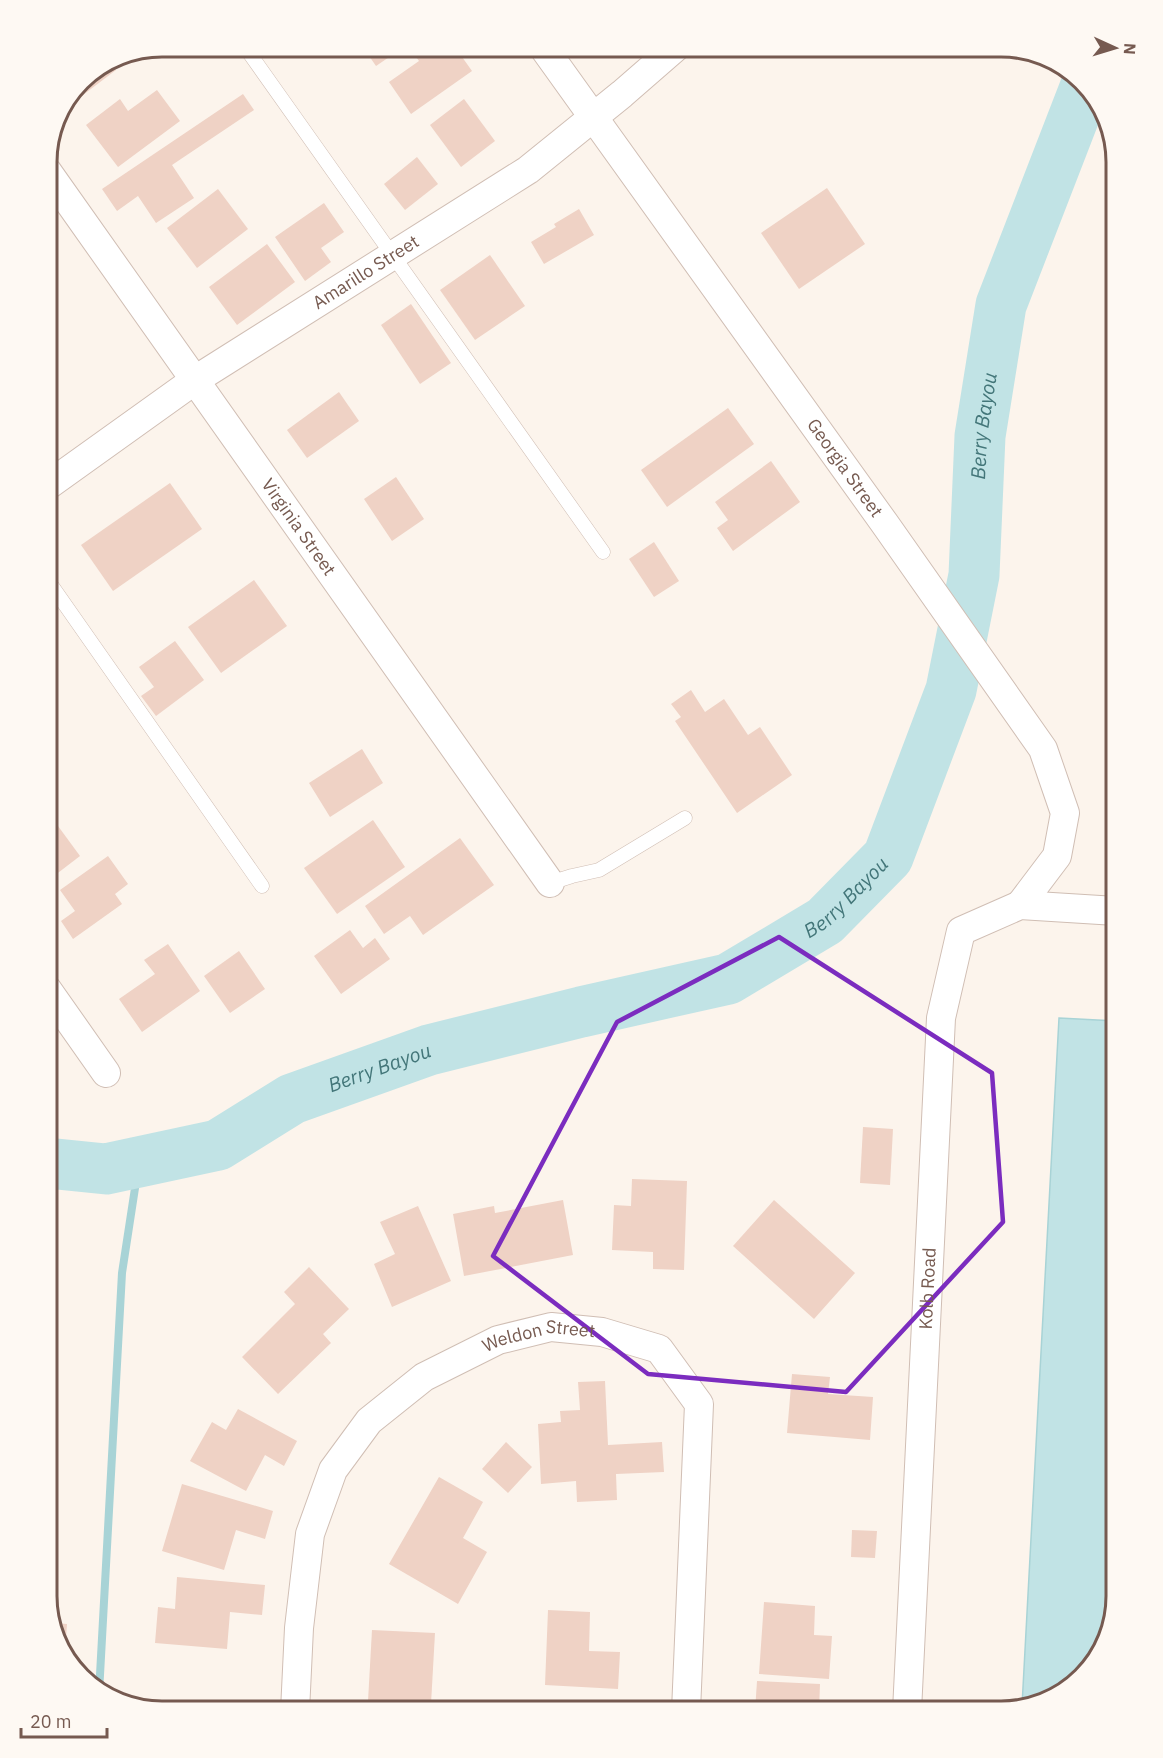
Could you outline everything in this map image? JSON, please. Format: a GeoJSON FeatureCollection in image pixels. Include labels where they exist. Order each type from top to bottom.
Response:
{"type":"FeatureCollection","features":[{"type":"Feature","properties":{"kind":"street","name":"Georgia Street"},"geometry":{"type":"LineString","coordinates":[[550,57],[885,524],[1043,749],[1065,813],[1057,855],[1020,905]]}},
{"type":"Feature","properties":{"kind":"street","name":"Amarillo Street"},"geometry":{"type":"LineString","coordinates":[[57,479],[195,380],[528,170],[665,57]]}},
{"type":"Feature","properties":{"kind":"street","name":"Virginia Street"},"geometry":{"type":"LineString","coordinates":[[57,185],[550,884]]}},
{"type":"Feature","properties":{"kind":"street"},"geometry":{"type":"LineString","coordinates":[[1020,905],[1106,910]]}},
{"type":"Feature","properties":{"kind":"street","name":"Kolb Road"},"geometry":{"type":"LineString","coordinates":[[909,1701],[941,1018],[961,931],[1020,905]]}},
{"type":"Feature","properties":{"kind":"street"},"geometry":{"type":"LineString","coordinates":[[57,1003],[106,1073]]}},
{"type":"Feature","properties":{"kind":"street","name":"Weldon Street"},"geometry":{"type":"LineString","coordinates":[[295,1701],[299,1628],[310,1534],[333,1470],[369,1422],[424,1377],[498,1340],[551,1327],[602,1332],[659,1349],[699,1404],[686,1701]]}},
{"type":"Feature","properties":{"kind":"lane"},"geometry":{"type":"LineString","coordinates":[[253,57],[603,552]]}},
{"type":"Feature","properties":{"kind":"lane"},"geometry":{"type":"LineString","coordinates":[[57,593],[262,886]]}},
{"type":"Feature","properties":{"kind":"lane"},"geometry":{"type":"LineString","coordinates":[[550,884],[599,870],[685,818]]}},
{"type":"Feature","properties":{"kind":"highlighted area"},"geometry":{"type":"Polygon","coordinates":[[[779,937],[992,1073],[1003,1222],[846,1392],[648,1374],[493,1256],[617,1022],[779,937]]]}},
{"type":"Feature","properties":{"kind":"water"},"geometry":{"type":"Polygon","coordinates":[[[1059,1018],[1106,1020],[1105,1610],[1092,1649],[1075,1670],[1054,1687],[1022,1698],[1059,1018]]]}},
{"type":"Feature","properties":{"kind":"building"},"geometry":{"type":"Polygon","coordinates":[[[370,57],[389,57],[376,66],[370,57]]]}},
{"type":"Feature","properties":{"kind":"building"},"geometry":{"type":"Polygon","coordinates":[[[416,57],[462,57],[472,71],[411,114],[389,82],[419,61],[416,57]]]}},
{"type":"Feature","properties":{"kind":"building"},"geometry":{"type":"Polygon","coordinates":[[[116,70],[81,96],[104,75],[116,70]]]}},
{"type":"Feature","properties":{"kind":"building"},"geometry":{"type":"Polygon","coordinates":[[[157,90],[180,121],[118,167],[86,125],[120,99],[128,111],[157,90]]]}},
{"type":"Feature","properties":{"kind":"building"},"geometry":{"type":"Polygon","coordinates":[[[243,94],[254,110],[172,165],[194,198],[156,223],[138,196],[117,211],[102,189],[243,94]]]}},
{"type":"Feature","properties":{"kind":"building"},"geometry":{"type":"Polygon","coordinates":[[[464,99],[495,141],[461,167],[430,125],[464,99]]]}},
{"type":"Feature","properties":{"kind":"building"},"geometry":{"type":"Polygon","coordinates":[[[417,157],[438,184],[405,210],[384,184],[417,157]]]}},
{"type":"Feature","properties":{"kind":"building"},"geometry":{"type":"Polygon","coordinates":[[[827,188],[865,244],[799,289],[761,233],[827,188]]]}},
{"type":"Feature","properties":{"kind":"building"},"geometry":{"type":"Polygon","coordinates":[[[218,189],[248,229],[197,268],[167,228],[218,189]]]}},
{"type":"Feature","properties":{"kind":"building"},"geometry":{"type":"Polygon","coordinates":[[[324,203],[344,232],[321,248],[331,262],[305,281],[275,237],[324,203]]]}},
{"type":"Feature","properties":{"kind":"building"},"geometry":{"type":"Polygon","coordinates":[[[579,209],[594,235],[544,264],[531,242],[556,227],[554,224],[579,209]]]}},
{"type":"Feature","properties":{"kind":"building"},"geometry":{"type":"Polygon","coordinates":[[[267,244],[295,282],[237,325],[209,287],[267,244]]]}},
{"type":"Feature","properties":{"kind":"building"},"geometry":{"type":"Polygon","coordinates":[[[490,255],[525,306],[475,340],[440,290],[490,255]]]}},
{"type":"Feature","properties":{"kind":"building"},"geometry":{"type":"Polygon","coordinates":[[[411,304],[451,363],[420,384],[381,325],[411,304]]]}},
{"type":"Feature","properties":{"kind":"building"},"geometry":{"type":"Polygon","coordinates":[[[339,392],[359,421],[307,458],[287,430],[339,392]]]}},
{"type":"Feature","properties":{"kind":"building"},"geometry":{"type":"Polygon","coordinates":[[[728,408],[754,444],[667,507],[641,470],[728,408]]]}},
{"type":"Feature","properties":{"kind":"building"},"geometry":{"type":"Polygon","coordinates":[[[771,461],[800,502],[733,551],[717,528],[728,520],[715,502],[771,461]]]}},
{"type":"Feature","properties":{"kind":"building"},"geometry":{"type":"Polygon","coordinates":[[[396,477],[424,519],[392,541],[364,499],[396,477]]]}},
{"type":"Feature","properties":{"kind":"building"},"geometry":{"type":"Polygon","coordinates":[[[170,483],[202,529],[113,591],[81,545],[170,483]]]}},
{"type":"Feature","properties":{"kind":"building"},"geometry":{"type":"Polygon","coordinates":[[[654,542],[679,581],[654,597],[629,559],[654,542]]]}},
{"type":"Feature","properties":{"kind":"building"},"geometry":{"type":"Polygon","coordinates":[[[254,580],[287,626],[221,673],[188,627],[254,580]]]}},
{"type":"Feature","properties":{"kind":"building"},"geometry":{"type":"Polygon","coordinates":[[[175,641],[204,680],[156,716],[141,696],[154,687],[139,667],[175,641]]]}},
{"type":"Feature","properties":{"kind":"building"},"geometry":{"type":"Polygon","coordinates":[[[691,690],[705,712],[724,699],[748,735],[760,727],[792,775],[737,813],[675,721],[681,717],[671,704],[691,690]]]}},
{"type":"Feature","properties":{"kind":"building"},"geometry":{"type":"Polygon","coordinates":[[[362,749],[383,783],[330,817],[309,783],[362,749]]]}},
{"type":"Feature","properties":{"kind":"building"},"geometry":{"type":"Polygon","coordinates":[[[373,820],[405,867],[337,914],[304,868],[373,820]]]}},
{"type":"Feature","properties":{"kind":"building"},"geometry":{"type":"Polygon","coordinates":[[[57,825],[80,856],[57,874],[57,825]]]}},
{"type":"Feature","properties":{"kind":"building"},"geometry":{"type":"Polygon","coordinates":[[[460,838],[494,885],[423,935],[410,916],[384,934],[365,906],[460,838]]]}},
{"type":"Feature","properties":{"kind":"building"},"geometry":{"type":"Polygon","coordinates":[[[108,856],[128,884],[115,894],[122,904],[73,939],[61,921],[75,911],[60,890],[108,856]]]}},
{"type":"Feature","properties":{"kind":"building"},"geometry":{"type":"Polygon","coordinates":[[[350,930],[363,948],[375,938],[390,959],[341,994],[314,956],[350,930]]]}},
{"type":"Feature","properties":{"kind":"building"},"geometry":{"type":"Polygon","coordinates":[[[168,944],[200,991],[142,1032],[119,999],[155,974],[144,960],[168,944]]]}},
{"type":"Feature","properties":{"kind":"building"},"geometry":{"type":"Polygon","coordinates":[[[239,951],[265,989],[230,1013],[204,976],[239,951]]]}},
{"type":"Feature","properties":{"kind":"building"},"geometry":{"type":"Polygon","coordinates":[[[863,1127],[893,1129],[890,1185],[860,1183],[863,1127]]]}},
{"type":"Feature","properties":{"kind":"building"},"geometry":{"type":"Polygon","coordinates":[[[632,1179],[687,1181],[684,1270],[653,1269],[653,1252],[612,1250],[614,1205],[631,1206],[632,1179]]]}},
{"type":"Feature","properties":{"kind":"building"},"geometry":{"type":"Polygon","coordinates":[[[563,1200],[573,1255],[464,1276],[453,1214],[494,1206],[495,1213],[563,1200]]]}},
{"type":"Feature","properties":{"kind":"building"},"geometry":{"type":"Polygon","coordinates":[[[774,1200],[855,1273],[814,1319],[733,1246],[774,1200]]]}},
{"type":"Feature","properties":{"kind":"building"},"geometry":{"type":"Polygon","coordinates":[[[418,1206],[451,1281],[392,1307],[374,1264],[395,1254],[380,1222],[418,1206]]]}},
{"type":"Feature","properties":{"kind":"building"},"geometry":{"type":"Polygon","coordinates":[[[309,1267],[349,1309],[323,1334],[331,1343],[278,1394],[242,1357],[295,1304],[284,1292],[309,1267]]]}},
{"type":"Feature","properties":{"kind":"building"},"geometry":{"type":"Polygon","coordinates":[[[792,1374],[830,1377],[828,1394],[873,1397],[870,1440],[787,1433],[792,1374]]]}},
{"type":"Feature","properties":{"kind":"building"},"geometry":{"type":"Polygon","coordinates":[[[605,1381],[608,1445],[662,1442],[664,1472],[616,1474],[617,1500],[577,1502],[576,1481],[541,1484],[538,1424],[561,1422],[560,1411],[580,1410],[578,1382],[605,1381]]]}},
{"type":"Feature","properties":{"kind":"building"},"geometry":{"type":"Polygon","coordinates":[[[238,1409],[297,1441],[284,1466],[265,1455],[246,1491],[190,1461],[212,1422],[226,1430],[238,1409]]]}},
{"type":"Feature","properties":{"kind":"building"},"geometry":{"type":"Polygon","coordinates":[[[506,1442],[532,1467],[508,1493],[482,1469],[506,1442]]]}},
{"type":"Feature","properties":{"kind":"building"},"geometry":{"type":"Polygon","coordinates":[[[439,1477],[483,1502],[463,1538],[487,1552],[458,1604],[389,1564],[439,1477]]]}},
{"type":"Feature","properties":{"kind":"building"},"geometry":{"type":"Polygon","coordinates":[[[182,1484],[273,1511],[265,1539],[236,1530],[224,1570],[162,1551],[182,1484]]]}},
{"type":"Feature","properties":{"kind":"building"},"geometry":{"type":"Polygon","coordinates":[[[852,1530],[877,1531],[875,1558],[851,1557],[852,1530]]]}},
{"type":"Feature","properties":{"kind":"building"},"geometry":{"type":"Polygon","coordinates":[[[177,1577],[265,1585],[262,1615],[230,1612],[227,1649],[155,1643],[158,1607],[175,1609],[177,1577]]]}},
{"type":"Feature","properties":{"kind":"building"},"geometry":{"type":"Polygon","coordinates":[[[764,1602],[815,1606],[814,1635],[832,1636],[829,1679],[759,1674],[764,1602]]]}},
{"type":"Feature","properties":{"kind":"building"},"geometry":{"type":"Polygon","coordinates":[[[548,1610],[590,1612],[589,1651],[620,1652],[618,1689],[545,1685],[548,1610]]]}},
{"type":"Feature","properties":{"kind":"building"},"geometry":{"type":"Polygon","coordinates":[[[61,1624],[67,1624],[66,1638],[61,1624]]]}},
{"type":"Feature","properties":{"kind":"building"},"geometry":{"type":"Polygon","coordinates":[[[372,1630],[435,1633],[431,1701],[368,1701],[372,1630]]]}},
{"type":"Feature","properties":{"kind":"building"},"geometry":{"type":"Polygon","coordinates":[[[757,1681],[820,1684],[819,1701],[756,1701],[757,1681]]]}},
{"type":"Feature","properties":{"kind":"waterway","name":"Berry Bayou"},"geometry":{"type":"LineString","coordinates":[[57,1164],[106,1169],[218,1145],[292,1099],[429,1050],[581,1012],[728,979],[825,921],[888,857],[951,690],[974,575],[980,436],[1001,305],[1082,96]]}},
{"type":"Feature","properties":{"kind":"waterway"},"geometry":{"type":"LineString","coordinates":[[100,1680],[122,1273],[139,1162]]}}]}
